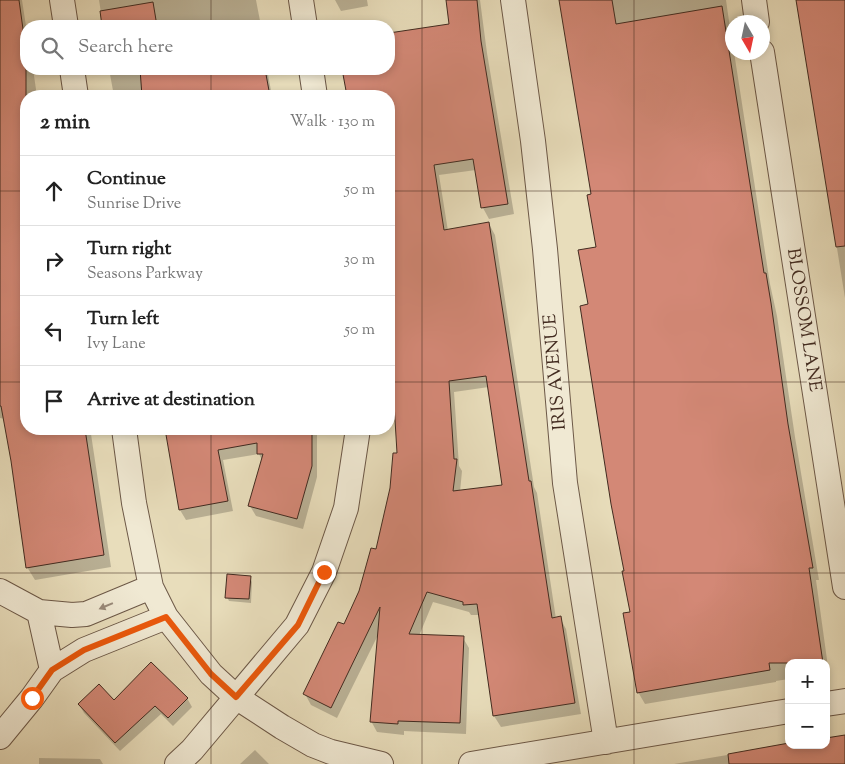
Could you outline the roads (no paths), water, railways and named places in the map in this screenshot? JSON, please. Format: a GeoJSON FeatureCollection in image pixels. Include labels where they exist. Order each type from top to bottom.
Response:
{"type":"FeatureCollection","features":[{"type":"Feature","properties":{"kind":"street"},"geometry":{"type":"LineString","coordinates":[[62,0],[65,20]]}},
{"type":"Feature","properties":{"kind":"street"},"geometry":{"type":"LineString","coordinates":[[301,0],[304,20]]}},
{"type":"Feature","properties":{"kind":"street","name":"IRIS AVENUE"},"geometry":{"type":"LineString","coordinates":[[513,0],[533,141],[545,249],[565,483],[606,742]]}},
{"type":"Feature","properties":{"kind":"street"},"geometry":{"type":"LineString","coordinates":[[754,0],[756,15]]}},
{"type":"Feature","properties":{"kind":"street","name":"BLOSSOM LANE"},"geometry":{"type":"LineString","coordinates":[[763,60],[845,587]]}},
{"type":"Feature","properties":{"kind":"street"},"geometry":{"type":"LineString","coordinates":[[73,75],[75,90]]}},
{"type":"Feature","properties":{"kind":"street"},"geometry":{"type":"LineString","coordinates":[[312,75],[314,90]]}},
{"type":"Feature","properties":{"kind":"street"},"geometry":{"type":"LineString","coordinates":[[125,435],[134,503],[158,602],[211,674],[236,697],[282,727],[313,744],[331,752],[381,764]]}},
{"type":"Feature","properties":{"kind":"street"},"geometry":{"type":"LineString","coordinates":[[177,764],[192,750],[298,625],[324,572],[346,508],[357,435]]}},
{"type":"Feature","properties":{"kind":"street"},"geometry":{"type":"LineString","coordinates":[[0,591],[39,612],[72,616],[158,602]]}},
{"type":"Feature","properties":{"kind":"street"},"geometry":{"type":"LineString","coordinates":[[0,737],[52,670],[158,602]]}},
{"type":"Feature","properties":{"kind":"street"},"geometry":{"type":"LineString","coordinates":[[39,612],[52,670]]}},
{"type":"Feature","properties":{"kind":"street"},"geometry":{"type":"LineString","coordinates":[[830,703],[845,701]]}},
{"type":"Feature","properties":{"kind":"street"},"geometry":{"type":"LineString","coordinates":[[472,764],[785,712]]}}]}
